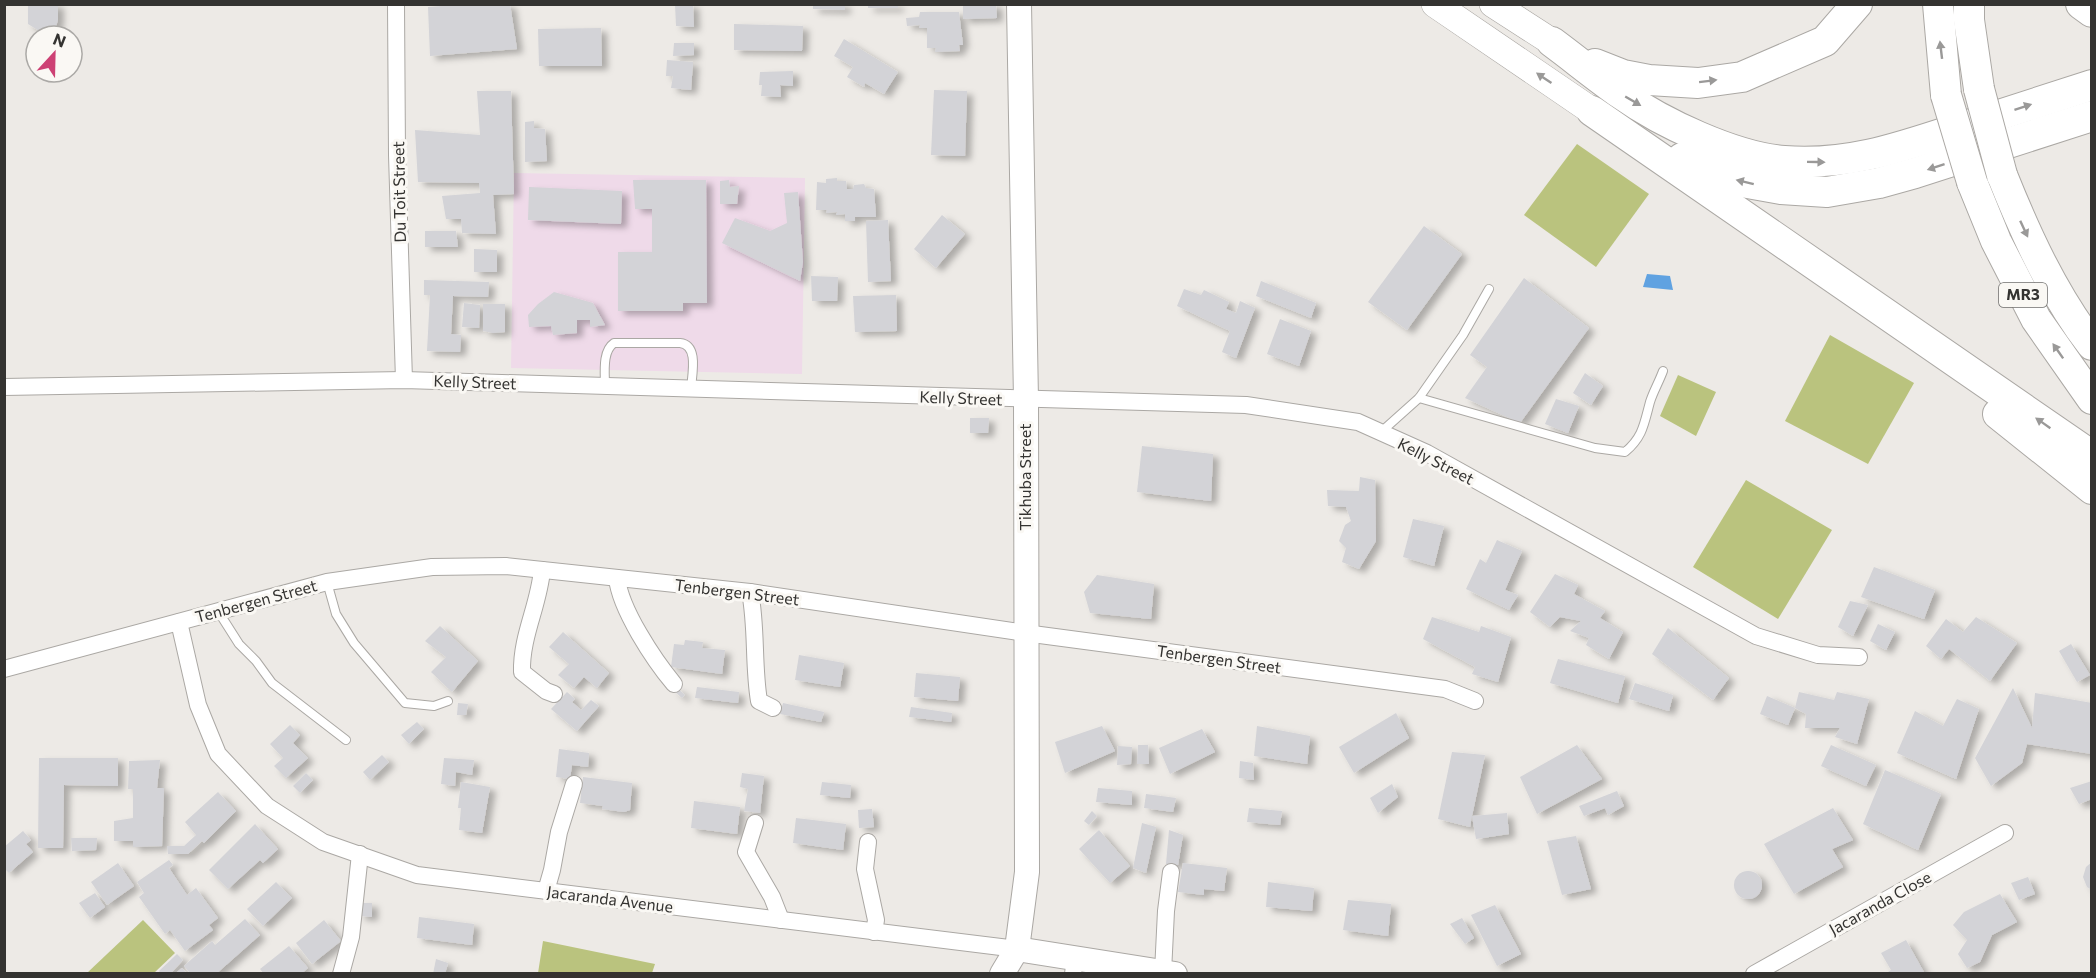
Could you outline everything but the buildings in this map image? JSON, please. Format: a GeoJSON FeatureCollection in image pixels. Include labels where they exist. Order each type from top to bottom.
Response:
{"type":"FeatureCollection","features":[{"type":"Feature","properties":{"kind":"highway"},"geometry":{"type":"LineString","coordinates":[[1552,42],[1623,75],[1649,80],[1698,82],[1742,77],[1825,41],[1857,4]]}},
{"type":"Feature","properties":{"kind":"highway","name":"MR3"},"geometry":{"type":"LineString","coordinates":[[1938,4],[1946,94],[1972,182],[1996,241],[2036,320],[2091,399]]}},
{"type":"Feature","properties":{"kind":"highway","name":"MR3"},"geometry":{"type":"LineString","coordinates":[[1969,4],[1969,20],[1979,89],[2002,176],[2023,227],[2060,299],[2091,345]]}},
{"type":"Feature","properties":{"kind":"highway"},"geometry":{"type":"LineString","coordinates":[[2081,4],[2091,12]]}},
{"type":"Feature","properties":{"kind":"highway"},"geometry":{"type":"LineString","coordinates":[[1552,42],[1623,96],[1660,117],[1704,139],[1747,154],[1782,161],[1823,163],[1861,158],[2091,85]]}},
{"type":"Feature","properties":{"kind":"highway"},"geometry":{"type":"LineString","coordinates":[[1592,111],[1695,164],[1742,182],[1781,189],[1827,192],[1879,183],[1915,173],[2091,116]]}},
{"type":"Feature","properties":{"kind":"highway"},"geometry":{"type":"LineString","coordinates":[[1592,111],[2091,456]]}},
{"type":"Feature","properties":{"kind":"highway"},"geometry":{"type":"LineString","coordinates":[[1738,212],[2091,489]]}},
{"type":"Feature","properties":{"kind":"highway"},"geometry":{"type":"LineString","coordinates":[[2060,299],[2091,332]]}},
{"type":"Feature","properties":{"kind":"main road"},"geometry":{"type":"LineString","coordinates":[[1435,4],[1592,111]]}},
{"type":"Feature","properties":{"kind":"main road"},"geometry":{"type":"LineString","coordinates":[[1493,4],[1552,42]]}},
{"type":"Feature","properties":{"kind":"street","name":"Du Toit Street"},"geometry":{"type":"LineString","coordinates":[[396,4],[397,155],[404,380]]}},
{"type":"Feature","properties":{"kind":"street","name":"Tikhuba Street"},"geometry":{"type":"LineString","coordinates":[[1017,949],[1027,872],[1028,793],[1025,633],[1026,400],[1018,4]]}},
{"type":"Feature","properties":{"kind":"street","name":"Kelly Street"},"geometry":{"type":"LineString","coordinates":[[4,387],[404,380],[1246,405],[1358,422],[1427,453],[1756,636],[1818,655],[1859,657]]}},
{"type":"Feature","properties":{"kind":"street","name":"Tenbergen Street"},"geometry":{"type":"LineString","coordinates":[[4,669],[327,582],[432,567],[506,566],[750,592],[1025,633],[1445,688],[1475,701]]}},
{"type":"Feature","properties":{"kind":"street"},"geometry":{"type":"LineString","coordinates":[[542,570],[522,655],[522,672],[546,691],[554,694]]}},
{"type":"Feature","properties":{"kind":"street"},"geometry":{"type":"LineString","coordinates":[[617,578],[618,591],[636,626],[660,666],[674,684]]}},
{"type":"Feature","properties":{"kind":"street"},"geometry":{"type":"LineString","coordinates":[[750,592],[755,615],[754,669],[759,701],[773,708]]}},
{"type":"Feature","properties":{"kind":"street","name":"Jacaranda Avenue"},"geometry":{"type":"LineString","coordinates":[[180,622],[198,705],[218,754],[267,806],[323,842],[417,875],[1017,949],[1074,966],[1169,973]]}},
{"type":"Feature","properties":{"kind":"street"},"geometry":{"type":"LineString","coordinates":[[546,891],[559,832],[574,783]]}},
{"type":"Feature","properties":{"kind":"street"},"geometry":{"type":"LineString","coordinates":[[755,823],[746,852],[772,897],[781,920]]}},
{"type":"Feature","properties":{"kind":"street","name":"Jacaranda Close"},"geometry":{"type":"LineString","coordinates":[[1754,974],[2005,833]]}},
{"type":"Feature","properties":{"kind":"street"},"geometry":{"type":"LineString","coordinates":[[868,842],[865,869],[876,920],[874,932]]}},
{"type":"Feature","properties":{"kind":"street"},"geometry":{"type":"LineString","coordinates":[[340,974],[351,937],[360,854]]}},
{"type":"Feature","properties":{"kind":"street"},"geometry":{"type":"LineString","coordinates":[[1169,973],[1166,911],[1171,872]]}},
{"type":"Feature","properties":{"kind":"street"},"geometry":{"type":"LineString","coordinates":[[1002,974],[1017,949]]}},
{"type":"Feature","properties":{"kind":"lane"},"geometry":{"type":"LineString","coordinates":[[1380,433],[1419,398],[1463,335],[1489,289]]}},
{"type":"Feature","properties":{"kind":"lane"},"geometry":{"type":"LineString","coordinates":[[605,386],[606,352],[614,343],[680,342],[690,347],[692,355],[691,389]]}},
{"type":"Feature","properties":{"kind":"lane"},"geometry":{"type":"LineString","coordinates":[[1419,398],[1595,448],[1625,452],[1635,444],[1645,426],[1651,401],[1663,371]]}},
{"type":"Feature","properties":{"kind":"lane"},"geometry":{"type":"LineString","coordinates":[[327,582],[336,614],[354,643],[405,703],[434,706],[448,701]]}},
{"type":"Feature","properties":{"kind":"lane"},"geometry":{"type":"LineString","coordinates":[[218,610],[239,644],[256,661],[272,683],[346,740]]}},
{"type":"Feature","properties":{"kind":"shaded area"},"geometry":{"type":"Polygon","coordinates":[[[514,173],[805,178],[802,374],[511,368],[514,173]]]}},
{"type":"Feature","properties":{"kind":"green space"},"geometry":{"type":"Polygon","coordinates":[[[1577,144],[1649,194],[1596,267],[1524,215],[1577,144]]]}},
{"type":"Feature","properties":{"kind":"green space"},"geometry":{"type":"Polygon","coordinates":[[[1830,335],[1914,383],[1868,464],[1785,421],[1830,335]]]}},
{"type":"Feature","properties":{"kind":"green space"},"geometry":{"type":"Polygon","coordinates":[[[1678,375],[1716,392],[1696,436],[1660,416],[1678,375]]]}},
{"type":"Feature","properties":{"kind":"green space"},"geometry":{"type":"Polygon","coordinates":[[[1746,480],[1832,530],[1778,619],[1693,567],[1746,480]]]}},
{"type":"Feature","properties":{"kind":"green space"},"geometry":{"type":"Polygon","coordinates":[[[143,920],[175,953],[154,973],[87,973],[143,920]]]}},
{"type":"Feature","properties":{"kind":"green space"},"geometry":{"type":"Polygon","coordinates":[[[543,941],[655,964],[652,973],[538,973],[543,941]]]}},
{"type":"Feature","properties":{"kind":"water"},"geometry":{"type":"Polygon","coordinates":[[[1647,274],[1670,276],[1673,290],[1643,287],[1647,274]]]}}]}
